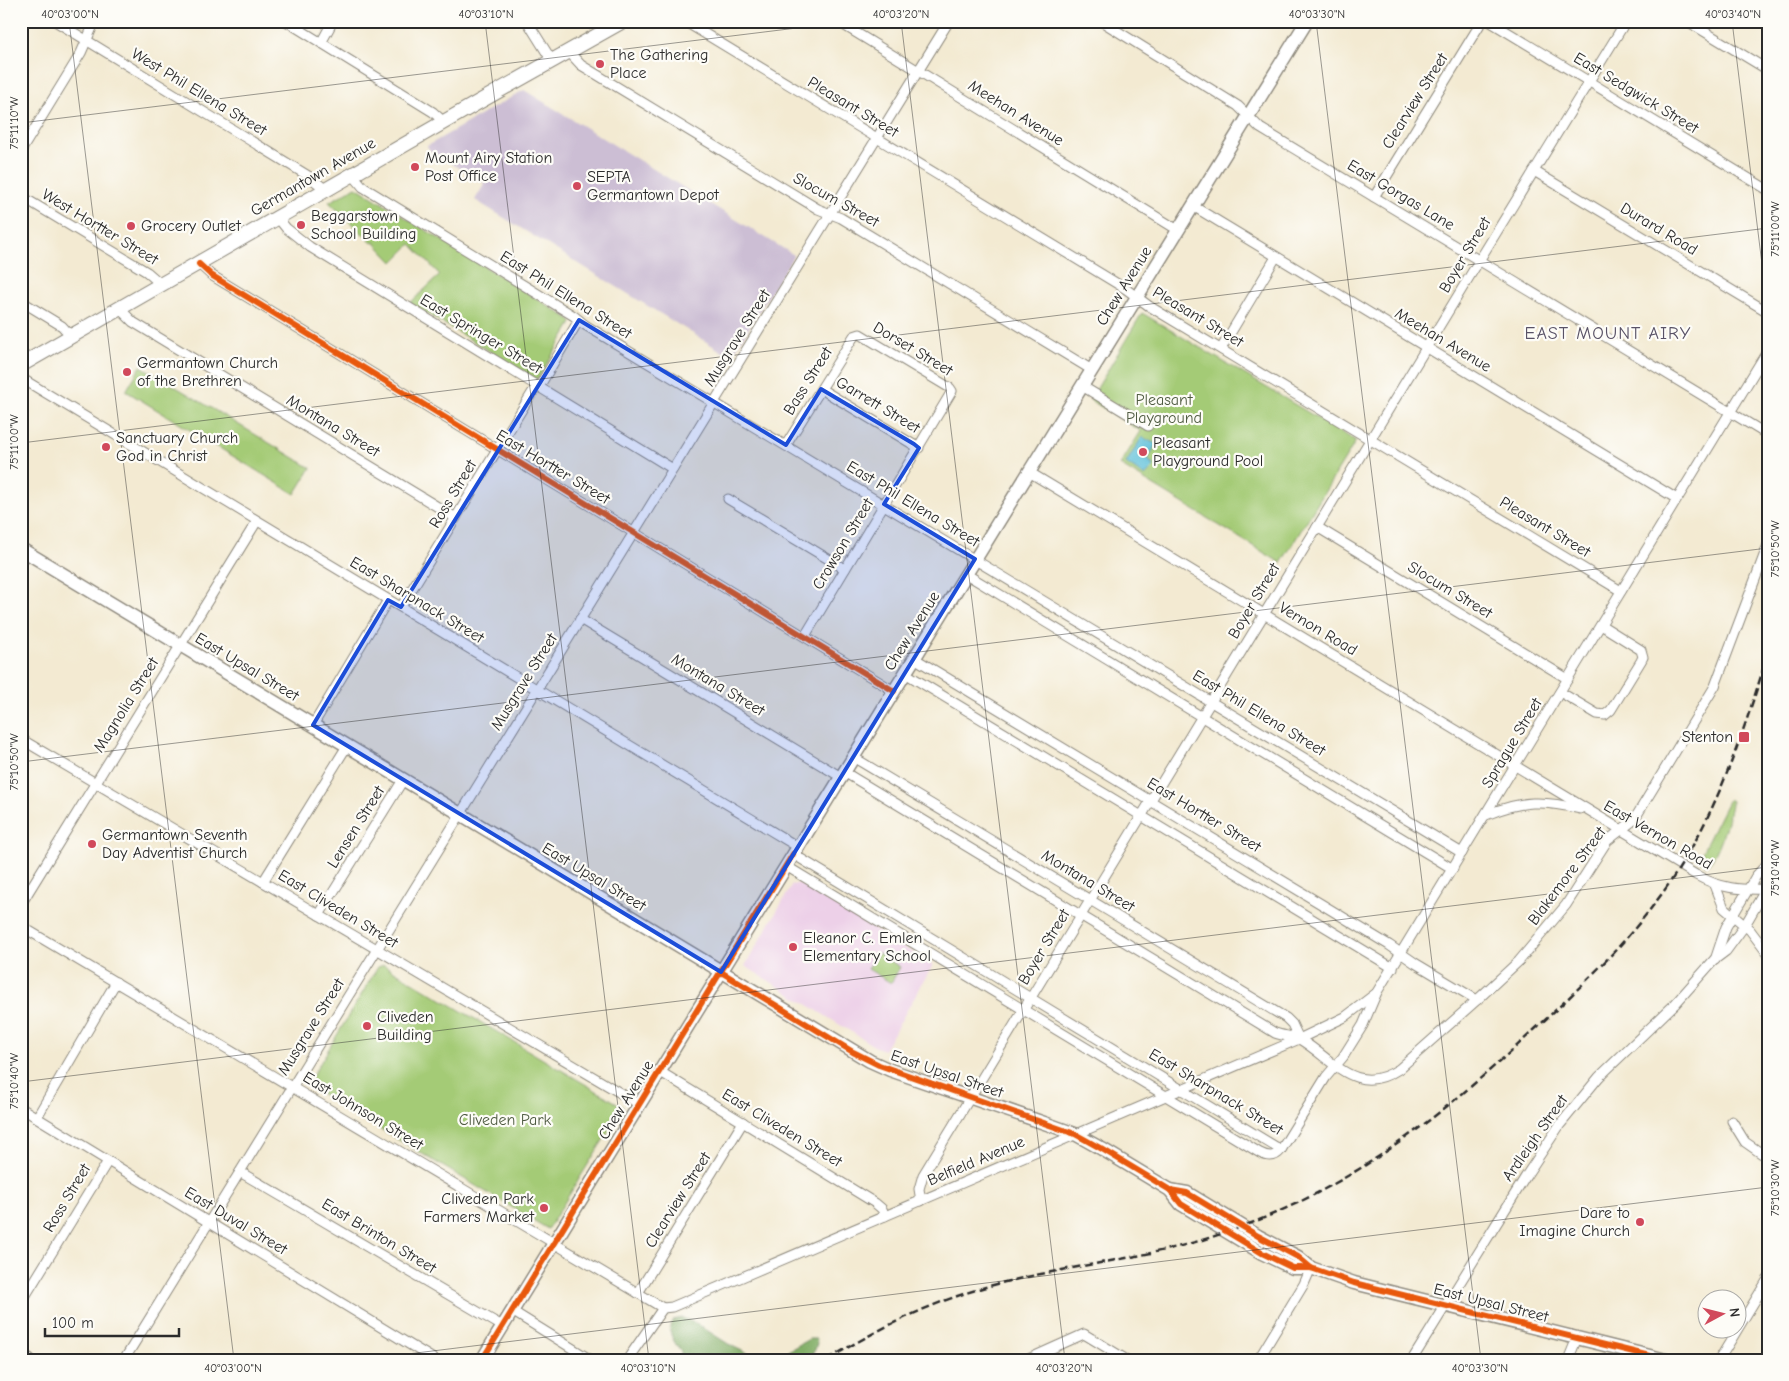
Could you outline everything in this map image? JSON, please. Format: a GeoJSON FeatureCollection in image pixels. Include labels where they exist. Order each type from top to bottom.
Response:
{"type":"FeatureCollection","features":[{"type":"Feature","properties":{"kind":"main road","name":"Germantown Avenue"},"geometry":{"type":"LineString","coordinates":[[21,366],[623,21]]}},
{"type":"Feature","properties":{"kind":"street","name":"West Phil Ellena Street"},"geometry":{"type":"LineString","coordinates":[[55,21],[310,177],[326,190]]}},
{"type":"Feature","properties":{"kind":"street"},"geometry":{"type":"LineString","coordinates":[[21,151],[88,41],[95,21]]}},
{"type":"Feature","properties":{"kind":"street"},"geometry":{"type":"LineString","coordinates":[[286,21],[433,112],[444,122]]}},
{"type":"Feature","properties":{"kind":"street"},"geometry":{"type":"LineString","coordinates":[[321,43],[333,21]]}},
{"type":"Feature","properties":{"kind":"street"},"geometry":{"type":"LineString","coordinates":[[527,21],[552,61]]}},
{"type":"Feature","properties":{"kind":"street","name":"Pleasant Street"},"geometry":{"type":"LineString","coordinates":[[684,21],[1220,349],[1622,591]]}},
{"type":"Feature","properties":{"kind":"street","name":"Meehan Avenue"},"geometry":{"type":"LineString","coordinates":[[837,21],[1178,230]]}},
{"type":"Feature","properties":{"kind":"street","name":"Musgrave Street"},"geometry":{"type":"LineString","coordinates":[[124,1360],[949,21]]}},
{"type":"Feature","properties":{"kind":"street","name":"East Gorgas Lane"},"geometry":{"type":"LineString","coordinates":[[1101,21],[1238,106],[1260,128],[1768,435]]}},
{"type":"Feature","properties":{"kind":"street","name":"Chew Avenue"},"geometry":{"type":"LineString","coordinates":[[482,1360],[1307,21]]}},
{"type":"Feature","properties":{"kind":"street","name":"Clearview Street"},"geometry":{"type":"LineString","coordinates":[[1374,197],[1482,21]]}},
{"type":"Feature","properties":{"kind":"street","name":"East Sedgwick Street"},"geometry":{"type":"LineString","coordinates":[[1489,21],[1768,190]]}},
{"type":"Feature","properties":{"kind":"street","name":"Boyer Street"},"geometry":{"type":"LineString","coordinates":[[921,1200],[919,1189],[923,1175],[1626,21]]}},
{"type":"Feature","properties":{"kind":"street"},"geometry":{"type":"LineString","coordinates":[[1687,21],[1768,70]]}},
{"type":"Feature","properties":{"kind":"street","name":"Slocum Street"},"geometry":{"type":"LineString","coordinates":[[569,52],[581,65],[818,209],[841,218],[1092,370]]}},
{"type":"Feature","properties":{"kind":"street","name":"Durard Road"},"geometry":{"type":"LineString","coordinates":[[1534,171],[1768,312]]}},
{"type":"Feature","properties":{"kind":"street","name":"East Phil Ellena Street"},"geometry":{"type":"LineString","coordinates":[[353,175],[363,187],[579,320],[585,326],[884,504],[1462,854]]}},
{"type":"Feature","properties":{"kind":"street","name":"West Hortter Street"},"geometry":{"type":"LineString","coordinates":[[21,196],[147,272],[162,285]]}},
{"type":"Feature","properties":{"kind":"street","name":"Meehan Avenue"},"geometry":{"type":"LineString","coordinates":[[1193,206],[1677,499]]}},
{"type":"Feature","properties":{"kind":"street","name":"East Springer Street"},"geometry":{"type":"LineString","coordinates":[[278,218],[303,243],[673,469]]}},
{"type":"Feature","properties":{"kind":"street"},"geometry":{"type":"LineString","coordinates":[[1220,349],[1276,257]]}},
{"type":"Feature","properties":{"kind":"street","name":"East Hortter Street"},"geometry":{"type":"LineString","coordinates":[[199,264],[211,275],[894,690]]}},
{"type":"Feature","properties":{"kind":"street"},"geometry":{"type":"LineString","coordinates":[[21,302],[62,326],[72,337]]}},
{"type":"Feature","properties":{"kind":"street","name":"Montana Street"},"geometry":{"type":"LineString","coordinates":[[120,309],[133,322],[456,518]]}},
{"type":"Feature","properties":{"kind":"street","name":"Ross Street"},"geometry":{"type":"LineString","coordinates":[[401,607],[579,320]]}},
{"type":"Feature","properties":{"kind":"street","name":"Bass Street"},"geometry":{"type":"LineString","coordinates":[[786,445],[857,334]]}},
{"type":"Feature","properties":{"kind":"street","name":"Dorset Street"},"geometry":{"type":"LineString","coordinates":[[857,334],[860,334],[952,391]]}},
{"type":"Feature","properties":{"kind":"street","name":"Sprague Street"},"geometry":{"type":"LineString","coordinates":[[1281,1150],[1326,1076],[1343,1057],[1363,1025],[1378,992],[1401,953],[1768,350]]}},
{"type":"Feature","properties":{"kind":"street","name":"East Sharpnack Street"},"geometry":{"type":"LineString","coordinates":[[21,378],[537,690],[796,850],[1030,998],[1281,1150],[1275,1156],[1263,1155],[786,866]]}},
{"type":"Feature","properties":{"kind":"street"},"geometry":{"type":"LineString","coordinates":[[1082,386],[1148,426]]}},
{"type":"Feature","properties":{"kind":"street","name":"Garrett Street"},"geometry":{"type":"LineString","coordinates":[[821,389],[919,448]]}},
{"type":"Feature","properties":{"kind":"street","name":"Crowson Street"},"geometry":{"type":"LineString","coordinates":[[805,636],[952,391]]}},
{"type":"Feature","properties":{"kind":"street","name":"Vernon Road"},"geometry":{"type":"LineString","coordinates":[[1029,472],[1515,766]]}},
{"type":"Feature","properties":{"kind":"street"},"geometry":{"type":"LineString","coordinates":[[728,499],[845,569]]}},
{"type":"Feature","properties":{"kind":"street","name":"Magnolia Street"},"geometry":{"type":"LineString","coordinates":[[21,904],[257,521]]}},
{"type":"Feature","properties":{"kind":"street","name":"Slocum Street"},"geometry":{"type":"LineString","coordinates":[[1317,527],[1568,679]]}},
{"type":"Feature","properties":{"kind":"street","name":"Blakemore Street"},"geometry":{"type":"LineString","coordinates":[[1386,1076],[1399,1069],[1508,972],[1543,933],[1576,891],[1607,841],[1634,820],[1716,686],[1768,545]]}},
{"type":"Feature","properties":{"kind":"street","name":"East Upsal Street"},"geometry":{"type":"LineString","coordinates":[[21,549],[870,1061],[890,1070],[1075,1134],[1170,1190],[1187,1193],[1258,1236],[1298,1256],[1311,1268],[1354,1283],[1666,1360]]}},
{"type":"Feature","properties":{"kind":"street","name":"East Phil Ellena Street"},"geometry":{"type":"LineString","coordinates":[[966,574],[1453,869]]}},
{"type":"Feature","properties":{"kind":"street"},"geometry":{"type":"LineString","coordinates":[[313,726],[388,600]]}},
{"type":"Feature","properties":{"kind":"street","name":"Montana Street"},"geometry":{"type":"LineString","coordinates":[[580,619],[1081,915],[1275,1033],[1299,1039],[1336,1066],[1358,1078],[1372,1080],[1386,1076]]}},
{"type":"Feature","properties":{"kind":"street"},"geometry":{"type":"LineString","coordinates":[[1560,692],[1597,714],[1605,715],[1611,710],[1642,660],[1643,653],[1638,648],[1601,625]]}},
{"type":"Feature","properties":{"kind":"street","name":"East Hortter Street"},"geometry":{"type":"LineString","coordinates":[[914,658],[1477,1000]]}},
{"type":"Feature","properties":{"kind":"street","name":"East Hortter Street"},"geometry":{"type":"LineString","coordinates":[[905,673],[1392,968]]}},
{"type":"Feature","properties":{"kind":"street","name":"East Cliveden Street"},"geometry":{"type":"LineString","coordinates":[[21,738],[639,1104]]}},
{"type":"Feature","properties":{"kind":"street"},"geometry":{"type":"LineString","coordinates":[[263,882],[347,746]]}},
{"type":"Feature","properties":{"kind":"street","name":"Montana Street"},"geometry":{"type":"LineString","coordinates":[[853,757],[1286,1018],[1292,1024],[1299,1039]]}},
{"type":"Feature","properties":{"kind":"street","name":"East Vernon Road"},"geometry":{"type":"LineString","coordinates":[[1515,766],[1586,810],[1716,885]]}},
{"type":"Feature","properties":{"kind":"street","name":"Lensen Street"},"geometry":{"type":"LineString","coordinates":[[319,915],[403,780]]}},
{"type":"Feature","properties":{"kind":"street","name":"East Vernon Road"},"geometry":{"type":"LineString","coordinates":[[1486,815],[1525,803],[1561,804],[1586,810]]}},
{"type":"Feature","properties":{"kind":"street","name":"Ardleigh Street"},"geometry":{"type":"LineString","coordinates":[[1714,960],[1721,938],[1732,916],[1756,876],[1768,862]]}},
{"type":"Feature","properties":{"kind":"street"},"geometry":{"type":"LineString","coordinates":[[1767,888],[1748,890],[1716,885],[1721,902],[1732,916],[1745,925],[1768,954]]}},
{"type":"Feature","properties":{"kind":"street","name":"Ardleigh Street"},"geometry":{"type":"LineString","coordinates":[[1412,1360],[1530,1169],[1569,1113],[1599,1077],[1675,1004],[1714,960],[1726,951],[1745,925],[1767,888]]}},
{"type":"Feature","properties":{"kind":"street","name":"East Johnson Street"},"geometry":{"type":"LineString","coordinates":[[21,926],[663,1308]]}},
{"type":"Feature","properties":{"kind":"street"},"geometry":{"type":"LineString","coordinates":[[37,1117],[116,982]]}},
{"type":"Feature","properties":{"kind":"street","name":"Belfield Avenue"},"geometry":{"type":"LineString","coordinates":[[663,1308],[672,1307],[1299,1039],[1344,1017],[1378,992]]}},
{"type":"Feature","properties":{"kind":"street","name":"East Cliveden Street"},"geometry":{"type":"LineString","coordinates":[[660,1071],[875,1203],[882,1209],[885,1216]]}},
{"type":"Feature","properties":{"kind":"street","name":"East Duval Street"},"geometry":{"type":"LineString","coordinates":[[22,1109],[435,1360]]}},
{"type":"Feature","properties":{"kind":"street"},"geometry":{"type":"LineString","coordinates":[[1732,1121],[1745,1142],[1768,1158]]}},
{"type":"Feature","properties":{"kind":"street","name":"Clearview Street"},"geometry":{"type":"LineString","coordinates":[[638,1293],[743,1122]]}},
{"type":"Feature","properties":{"kind":"street","name":"Ross Street"},"geometry":{"type":"LineString","coordinates":[[21,1303],[108,1161]]}},
{"type":"Feature","properties":{"kind":"street","name":"East Brinton Street"},"geometry":{"type":"LineString","coordinates":[[240,1172],[502,1326]]}},
{"type":"Feature","properties":{"kind":"street"},"geometry":{"type":"LineString","coordinates":[[1258,1360],[1304,1284],[1311,1268]]}},
{"type":"Feature","properties":{"kind":"street"},"geometry":{"type":"LineString","coordinates":[[1719,1360],[1768,1279]]}},
{"type":"Feature","properties":{"kind":"street"},"geometry":{"type":"LineString","coordinates":[[627,1360],[663,1308]]}},
{"type":"Feature","properties":{"kind":"street"},"geometry":{"type":"LineString","coordinates":[[512,1311],[591,1360]]}},
{"type":"Feature","properties":{"kind":"street"},"geometry":{"type":"LineString","coordinates":[[1026,1360],[1084,1334],[1127,1360]]}},
{"type":"Feature","properties":{"kind":"street"},"geometry":{"type":"LineString","coordinates":[[1568,1360],[1577,1338]]}},
{"type":"Feature","properties":{"kind":"street"},"geometry":{"type":"LineString","coordinates":[[21,1355],[29,1360]]}},
{"type":"Feature","properties":{"kind":"highlighted area"},"geometry":{"type":"Polygon","coordinates":[[[579,320],[786,445],[821,389],[914,444],[919,448],[884,504],[975,559],[721,972],[313,725],[388,600],[401,607],[579,320]]]}},
{"type":"Feature","properties":{"kind":"shaded area","name":"SEPTA Germantown Depot"},"geometry":{"type":"Polygon","coordinates":[[[524,90],[794,255],[731,357],[475,200],[485,183],[431,152],[427,146],[524,90]]]}},
{"type":"Feature","properties":{"kind":"shaded area","name":"Eleanor C. Emlen Elementary School"},"geometry":{"type":"Polygon","coordinates":[[[799,883],[933,965],[884,1050],[874,1046],[745,966],[792,885],[799,883]]]}},
{"type":"Feature","properties":{"kind":"green space"},"geometry":{"type":"Polygon","coordinates":[[[356,187],[571,320],[572,323],[537,380],[410,303],[440,275],[411,244],[393,262],[374,242],[372,243],[329,202],[356,187]]]}},
{"type":"Feature","properties":{"kind":"green space","name":"Pleasant Playground"},"geometry":{"type":"Polygon","coordinates":[[[1142,313],[1356,441],[1281,563],[1120,465],[1141,431],[1090,400],[1142,313]]]}},
{"type":"Feature","properties":{"kind":"green space"},"geometry":{"type":"Polygon","coordinates":[[[141,366],[311,468],[295,494],[126,391],[141,366]]]}},
{"type":"Feature","properties":{"kind":"green space"},"geometry":{"type":"Polygon","coordinates":[[[1729,799],[1731,805],[1722,837],[1716,853],[1707,865],[1698,860],[1729,799]]]}},
{"type":"Feature","properties":{"kind":"green space"},"geometry":{"type":"Polygon","coordinates":[[[878,953],[900,967],[891,983],[868,969],[878,953]]]}},
{"type":"Feature","properties":{"kind":"green space","name":"Cliveden Park"},"geometry":{"type":"Polygon","coordinates":[[[384,965],[622,1106],[623,1108],[548,1229],[307,1085],[378,967],[384,965]]]}},
{"type":"Feature","properties":{"kind":"green space"},"geometry":{"type":"Polygon","coordinates":[[[683,1318],[761,1360],[681,1360],[681,1351],[670,1329],[673,1320],[683,1318]]]}},
{"type":"Feature","properties":{"kind":"green space"},"geometry":{"type":"Polygon","coordinates":[[[809,1339],[816,1339],[815,1350],[807,1360],[761,1360],[779,1356],[809,1339]]]}},
{"type":"Feature","properties":{"kind":"water","name":"Pleasant Playground Pool"},"geometry":{"type":"Polygon","coordinates":[[[1142,437],[1156,444],[1148,459],[1154,467],[1145,476],[1126,463],[1142,437]]]}},
{"type":"Feature","properties":{"kind":"railway"},"geometry":{"type":"LineString","coordinates":[[827,1360],[870,1335],[915,1313],[985,1287],[1176,1247],[1249,1224],[1295,1204],[1338,1182],[1419,1128],[1496,1065],[1574,993],[1631,933],[1665,890],[1695,842],[1720,790],[1741,736],[1768,654]]}},
{"type":"Feature","properties":{"kind":"cycle path"},"geometry":{"type":"LineString","coordinates":[[199,264],[211,275],[894,691]]}},
{"type":"Feature","properties":{"kind":"cycle path"},"geometry":{"type":"LineString","coordinates":[[482,1360],[793,854]]}},
{"type":"Feature","properties":{"kind":"cycle path"},"geometry":{"type":"LineString","coordinates":[[721,972],[853,1052],[879,1065],[1075,1134],[1170,1190],[1181,1204],[1262,1253],[1293,1268],[1311,1268],[1354,1283],[1666,1360]]}},
{"type":"Feature","properties":{"kind":"cycle path"},"geometry":{"type":"LineString","coordinates":[[1170,1190],[1187,1193],[1258,1236],[1298,1257],[1311,1268]]}},
{"type":"Feature","properties":{"kind":"place","name":"The Gathering Place"},"geometry":{"type":"Point","coordinates":[600,64]}},
{"type":"Feature","properties":{"kind":"place","name":"Mount Airy Station Post Office"},"geometry":{"type":"Point","coordinates":[415,167]}},
{"type":"Feature","properties":{"kind":"place","name":"SEPTA Germantown Depot"},"geometry":{"type":"Point","coordinates":[577,186]}},
{"type":"Feature","properties":{"kind":"place","name":"Beggarstown School Building"},"geometry":{"type":"Point","coordinates":[301,225]}},
{"type":"Feature","properties":{"kind":"place","name":"Grocery Outlet"},"geometry":{"type":"Point","coordinates":[131,226]}},
{"type":"Feature","properties":{"kind":"place","name":"Germantown Church of the Brethren"},"geometry":{"type":"Point","coordinates":[127,372]}},
{"type":"Feature","properties":{"kind":"place","name":"Sanctuary Church God in Christ"},"geometry":{"type":"Point","coordinates":[106,447]}},
{"type":"Feature","properties":{"kind":"place","name":"Pleasant Playground Pool"},"geometry":{"type":"Point","coordinates":[1143,452]}},
{"type":"Feature","properties":{"kind":"place","name":"Stenton"},"geometry":{"type":"Point","coordinates":[1744,737]}},
{"type":"Feature","properties":{"kind":"place","name":"Germantown Seventh Day Adventist Church"},"geometry":{"type":"Point","coordinates":[92,844]}},
{"type":"Feature","properties":{"kind":"place","name":"Eleanor C. Emlen Elementary School"},"geometry":{"type":"Point","coordinates":[793,947]}},
{"type":"Feature","properties":{"kind":"place","name":"Cliveden Building"},"geometry":{"type":"Point","coordinates":[367,1026]}},
{"type":"Feature","properties":{"kind":"place","name":"Cliveden Park Farmers Market"},"geometry":{"type":"Point","coordinates":[544,1208]}},
{"type":"Feature","properties":{"kind":"place","name":"Dare to Imagine Church"},"geometry":{"type":"Point","coordinates":[1640,1222]}},
{"type":"Feature","properties":{"kind":"district","name":"EAST MOUNT AIRY"},"geometry":{"type":"Point","coordinates":[1608,333]}}]}
